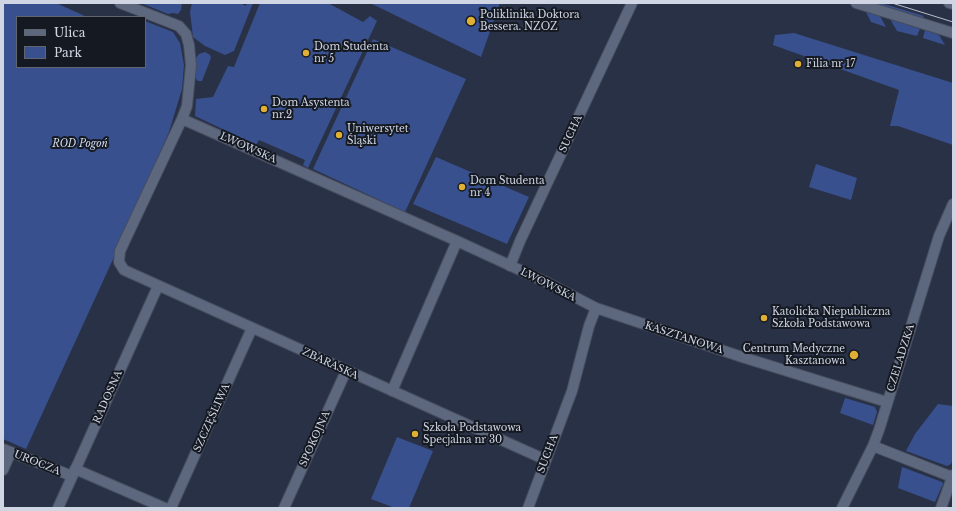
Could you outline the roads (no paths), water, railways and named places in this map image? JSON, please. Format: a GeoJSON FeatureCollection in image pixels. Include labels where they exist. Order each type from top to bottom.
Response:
{"type":"FeatureCollection","features":[{"type":"Feature","properties":{"kind":"street"},"geometry":{"type":"LineString","coordinates":[[120,3],[179,26],[186,34],[189,46],[190,65],[187,106],[182,119]]}},
{"type":"Feature","properties":{"kind":"street","name":"SUCHA"},"geometry":{"type":"LineString","coordinates":[[510,266],[520,241],[632,3]]}},
{"type":"Feature","properties":{"kind":"street"},"geometry":{"type":"LineString","coordinates":[[856,3],[953,33]]}},
{"type":"Feature","properties":{"kind":"street"},"geometry":{"type":"LineString","coordinates":[[949,3],[953,4]]}},
{"type":"Feature","properties":{"kind":"street","name":"LWOWSKA"},"geometry":{"type":"LineString","coordinates":[[182,119],[457,241],[596,308]]}},
{"type":"Feature","properties":{"kind":"street","name":"ZBARASKA"},"geometry":{"type":"LineString","coordinates":[[182,119],[120,251],[119,262],[124,270],[546,460]]}},
{"type":"Feature","properties":{"kind":"street","name":"CZELADZKA"},"geometry":{"type":"LineString","coordinates":[[842,508],[872,446],[888,402],[939,236],[953,204]]}},
{"type":"Feature","properties":{"kind":"street"},"geometry":{"type":"LineString","coordinates":[[392,391],[457,241]]}},
{"type":"Feature","properties":{"kind":"street","name":"RADOSNA"},"geometry":{"type":"LineString","coordinates":[[58,508],[158,286]]}},
{"type":"Feature","properties":{"kind":"street","name":"SUCHA"},"geometry":{"type":"LineString","coordinates":[[528,508],[572,391],[589,326],[596,308]]}},
{"type":"Feature","properties":{"kind":"street","name":"KASZTANOWA"},"geometry":{"type":"LineString","coordinates":[[596,308],[742,357],[888,402]]}},
{"type":"Feature","properties":{"kind":"street","name":"SZCZĘŚLIWA"},"geometry":{"type":"LineString","coordinates":[[171,508],[252,328]]}},
{"type":"Feature","properties":{"kind":"street","name":"SPOKOJNA"},"geometry":{"type":"LineString","coordinates":[[284,508],[346,371]]}},
{"type":"Feature","properties":{"kind":"street"},"geometry":{"type":"LineString","coordinates":[[872,446],[953,476],[942,508]]}},
{"type":"Feature","properties":{"kind":"street"},"geometry":{"type":"LineString","coordinates":[[3,470],[7,450]]}},
{"type":"Feature","properties":{"kind":"street","name":"UROCZA"},"geometry":{"type":"LineString","coordinates":[[7,450],[74,473],[165,508]]}},
{"type":"Feature","properties":{"kind":"tram line"},"geometry":{"type":"LineString","coordinates":[[892,3],[953,22]]}},
{"type":"Feature","properties":{"kind":"place","name":"Poliklinika Doktora Bessera. NZOZ"},"geometry":{"type":"Point","coordinates":[471,21]}},
{"type":"Feature","properties":{"kind":"place","name":"Dom Studenta nr 5"},"geometry":{"type":"Point","coordinates":[306,53]}},
{"type":"Feature","properties":{"kind":"place","name":"Filia nr 17"},"geometry":{"type":"Point","coordinates":[798,64]}},
{"type":"Feature","properties":{"kind":"place","name":"Dom Asystenta nr.2"},"geometry":{"type":"Point","coordinates":[264,109]}},
{"type":"Feature","properties":{"kind":"place","name":"Uniwersytet Śląski"},"geometry":{"type":"Point","coordinates":[339,135]}},
{"type":"Feature","properties":{"kind":"place","name":"Dom Studenta nr 4"},"geometry":{"type":"Point","coordinates":[462,187]}},
{"type":"Feature","properties":{"kind":"place","name":"Katolicka Niepubliczna Szkoła Podstawowa"},"geometry":{"type":"Point","coordinates":[764,318]}},
{"type":"Feature","properties":{"kind":"place","name":"Centrum Medyczne Kasztanowa"},"geometry":{"type":"Point","coordinates":[854,355]}},
{"type":"Feature","properties":{"kind":"place","name":"Szkoła Podstawowa Specjalna nr 30"},"geometry":{"type":"Point","coordinates":[415,434]}},
{"type":"Feature","properties":{"kind":"park label","name":"ROD Pogoń"},"geometry":{"type":"Point","coordinates":[80,144]}}]}
